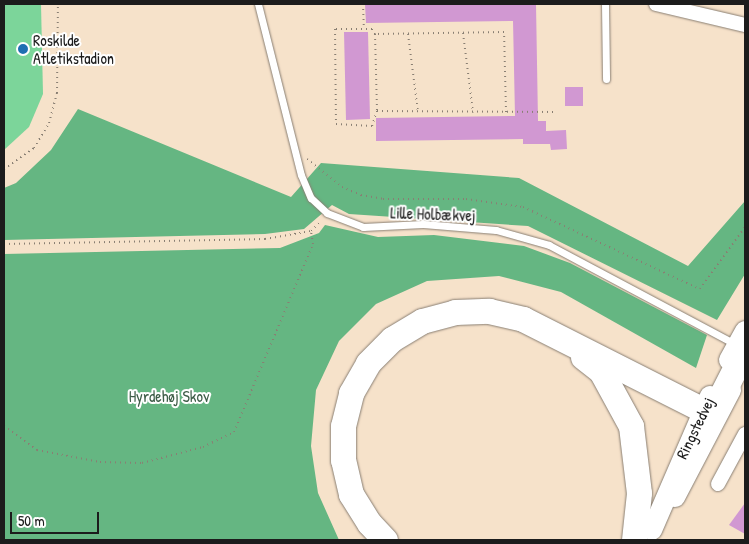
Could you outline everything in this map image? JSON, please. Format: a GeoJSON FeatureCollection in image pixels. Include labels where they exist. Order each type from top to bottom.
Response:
{"type":"FeatureCollection","features":[{"type":"Feature","properties":{"kind":"highway"},"geometry":{"type":"LineString","coordinates":[[385,540],[368,523],[352,494],[343,460],[343,426],[351,393],[368,363],[392,339],[422,321],[455,312],[506,315],[561,337],[703,410],[720,398],[743,347]]}},
{"type":"Feature","properties":{"kind":"highway"},"geometry":{"type":"LineString","coordinates":[[561,337],[601,371],[631,426],[644,537]]}},
{"type":"Feature","properties":{"kind":"street"},"geometry":{"type":"LineString","coordinates":[[656,4],[745,26]]}},
{"type":"Feature","properties":{"kind":"street","name":"Ringstedvej"},"geometry":{"type":"LineString","coordinates":[[644,537],[683,486],[743,347]]}},
{"type":"Feature","properties":{"kind":"street","name":"Ringstedvej"},"geometry":{"type":"LineString","coordinates":[[644,537],[703,410]]}},
{"type":"Feature","properties":{"kind":"street"},"geometry":{"type":"LineString","coordinates":[[718,484],[745,434]]}},
{"type":"Feature","properties":{"kind":"lane","name":"Lille Holbækvej"},"geometry":{"type":"LineString","coordinates":[[258,4],[296,155],[311,198],[327,213],[363,227],[423,224],[496,230],[549,245],[743,347]]}},
{"type":"Feature","properties":{"kind":"lane"},"geometry":{"type":"LineString","coordinates":[[605,4],[606,79]]}},
{"type":"Feature","properties":{"kind":"path"},"geometry":{"type":"LineString","coordinates":[[4,169],[34,148],[49,123],[57,93],[58,4]]}},
{"type":"Feature","properties":{"kind":"path"},"geometry":{"type":"LineString","coordinates":[[363,4],[364,29]]}},
{"type":"Feature","properties":{"kind":"path"},"geometry":{"type":"LineString","coordinates":[[376,34],[377,111],[372,126],[336,124],[334,29],[364,29],[376,34],[504,32],[506,112]]}},
{"type":"Feature","properties":{"kind":"path"},"geometry":{"type":"LineString","coordinates":[[463,33],[474,112]]}},
{"type":"Feature","properties":{"kind":"path"},"geometry":{"type":"LineString","coordinates":[[408,34],[418,112]]}},
{"type":"Feature","properties":{"kind":"path"},"geometry":{"type":"LineString","coordinates":[[377,111],[557,112]]}},
{"type":"Feature","properties":{"kind":"path"},"geometry":{"type":"LineString","coordinates":[[296,155],[312,160],[342,187],[361,195],[382,200],[466,199],[523,207],[700,289],[745,227]]}},
{"type":"Feature","properties":{"kind":"path"},"geometry":{"type":"LineString","coordinates":[[4,244],[265,239],[311,231],[327,213]]}},
{"type":"Feature","properties":{"kind":"path"},"geometry":{"type":"LineString","coordinates":[[4,426],[37,450],[100,462],[142,463],[203,447],[234,432],[313,244],[311,231]]}},
{"type":"Feature","properties":{"kind":"green space","name":"Roskilde Atletikstadion"},"geometry":{"type":"Polygon","coordinates":[[[4,4],[41,4],[43,94],[29,127],[4,150],[4,4]]]}},
{"type":"Feature","properties":{"kind":"green space"},"geometry":{"type":"Polygon","coordinates":[[[78,109],[291,197],[321,163],[519,178],[688,266],[745,201],[745,274],[717,320],[528,226],[349,214],[332,205],[304,229],[265,234],[4,240],[4,188],[16,183],[51,150],[78,109]]]}},
{"type":"Feature","properties":{"kind":"green space","name":"Hyrdehøj Skov"},"geometry":{"type":"Polygon","coordinates":[[[325,225],[378,237],[434,235],[524,246],[570,263],[707,335],[696,368],[561,292],[499,276],[427,281],[376,304],[339,341],[316,390],[311,446],[318,493],[339,540],[4,540],[4,254],[280,248],[319,233],[325,225]]]}},
{"type":"Feature","properties":{"kind":"building"},"geometry":{"type":"Polygon","coordinates":[[[365,4],[536,4],[538,121],[546,121],[546,131],[566,130],[567,149],[551,150],[550,144],[523,144],[523,139],[376,141],[376,118],[515,116],[513,21],[366,23],[365,4]]]}},
{"type":"Feature","properties":{"kind":"building"},"geometry":{"type":"Polygon","coordinates":[[[344,32],[368,32],[370,119],[346,120],[344,32]]]}},
{"type":"Feature","properties":{"kind":"building"},"geometry":{"type":"Polygon","coordinates":[[[565,87],[583,87],[583,106],[565,106],[565,87]]]}},
{"type":"Feature","properties":{"kind":"building"},"geometry":{"type":"Polygon","coordinates":[[[745,503],[745,534],[729,525],[745,503]]]}},
{"type":"Feature","properties":{"kind":"place","name":"Roskilde Atletikstadion"},"geometry":{"type":"Point","coordinates":[23,49]}}]}
